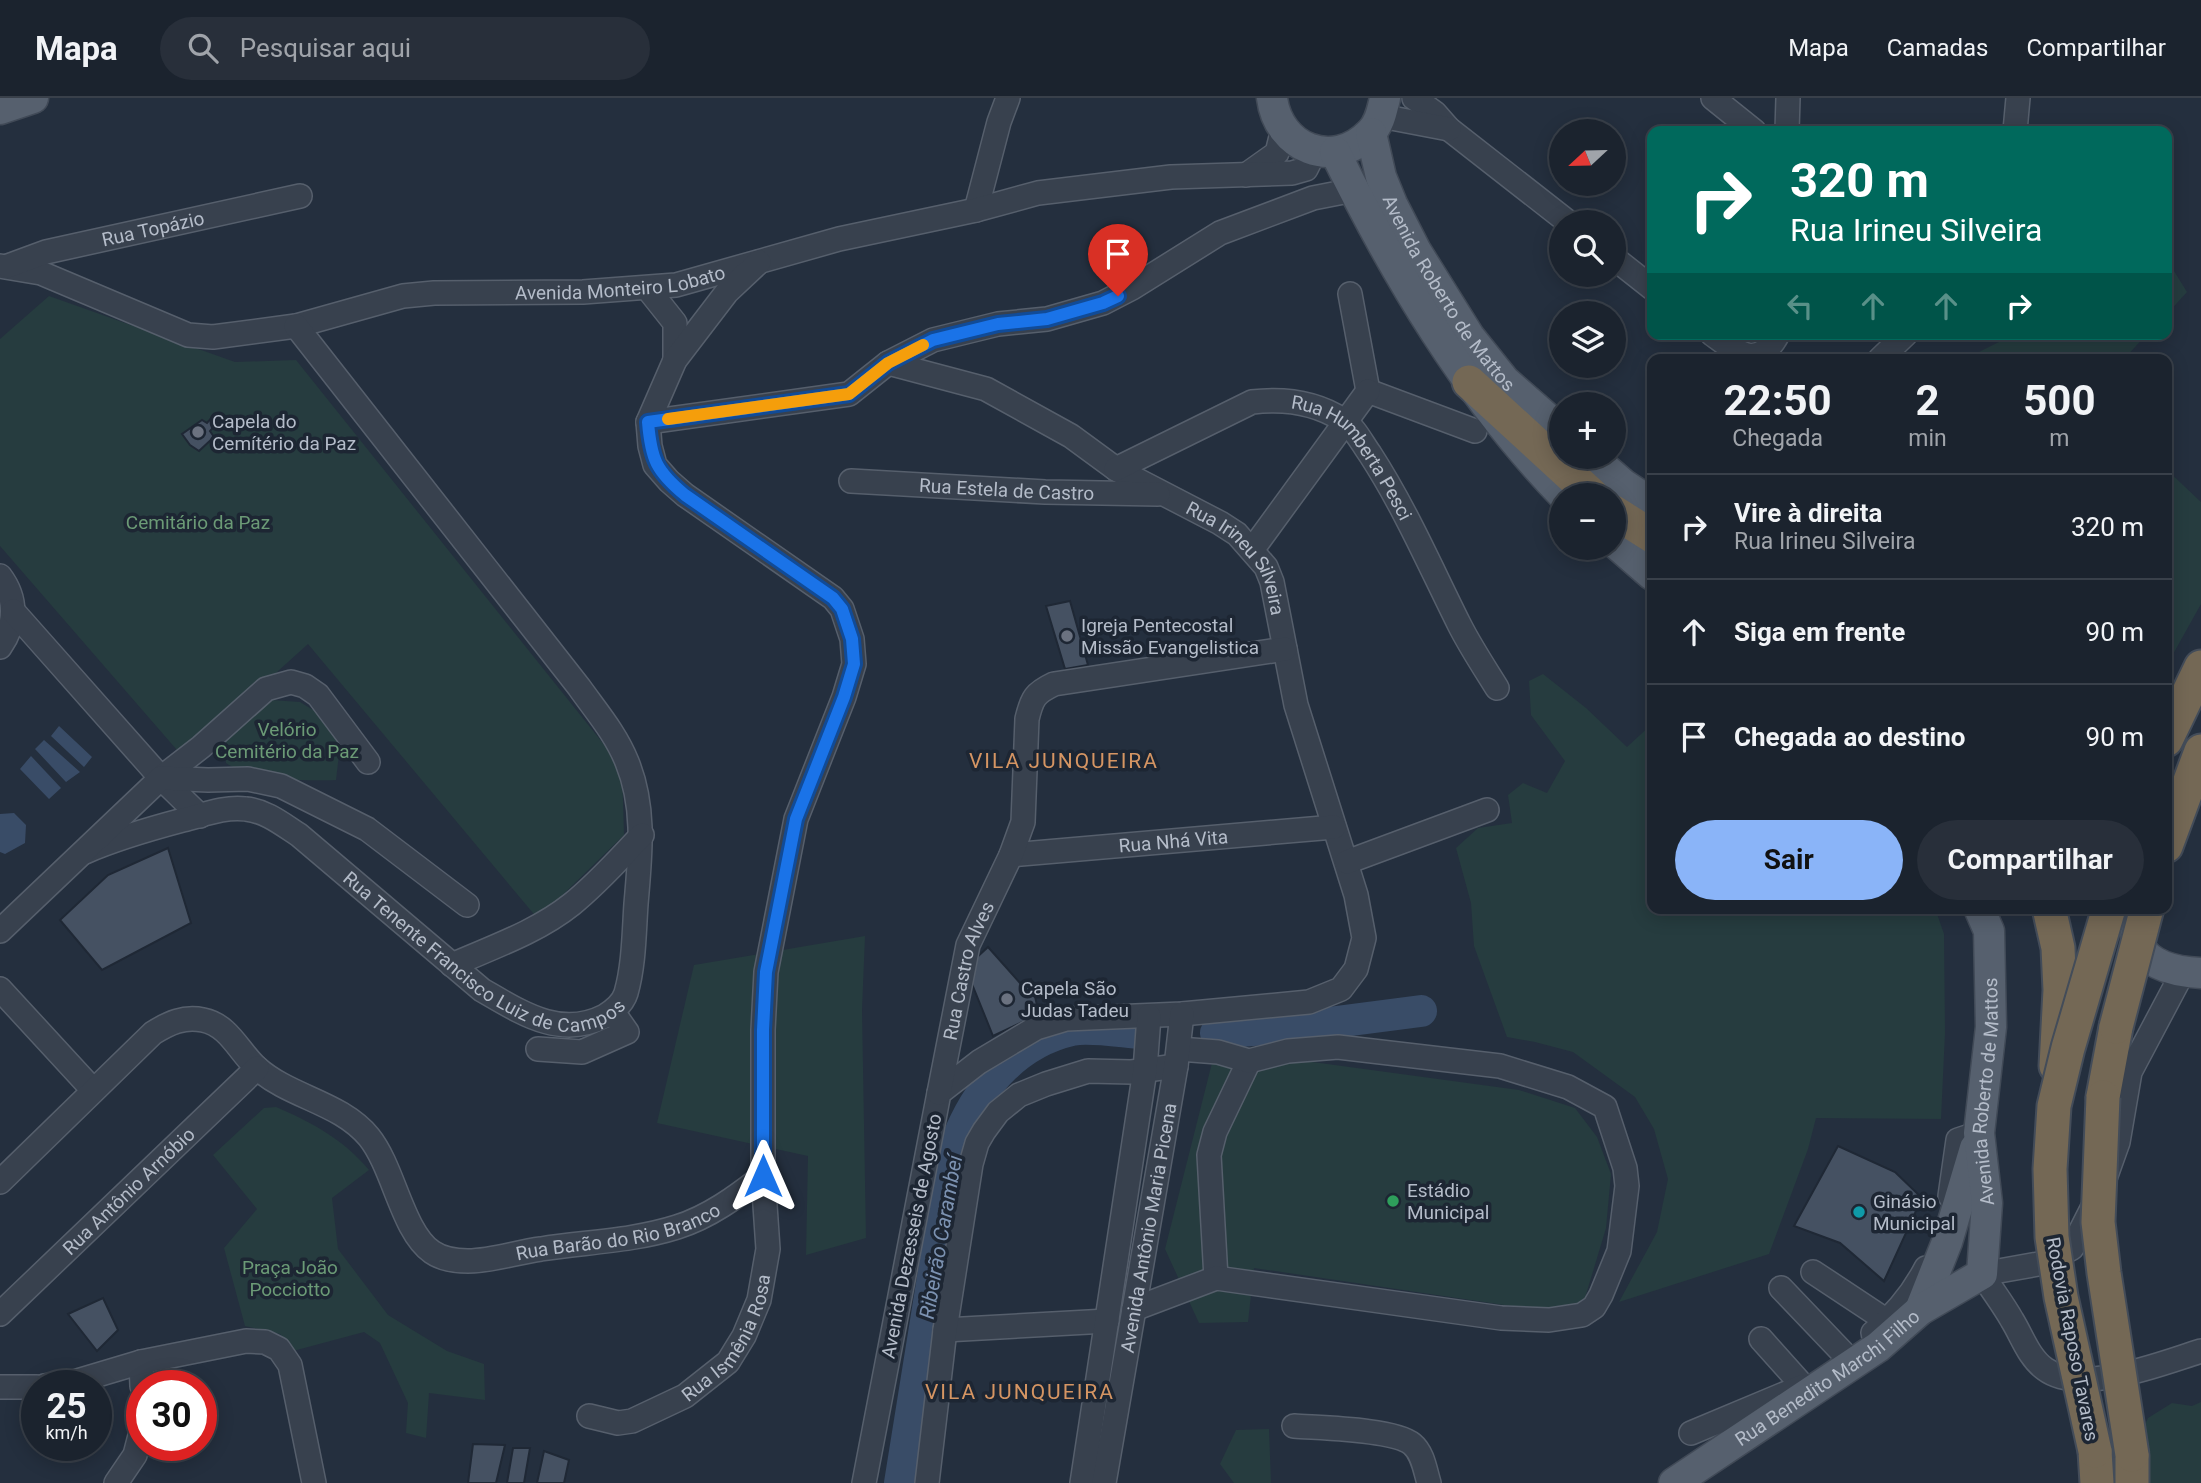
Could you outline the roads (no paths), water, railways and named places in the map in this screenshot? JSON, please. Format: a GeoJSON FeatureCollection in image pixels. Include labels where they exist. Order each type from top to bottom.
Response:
{"type":"FeatureCollection","features":[{"type":"Feature","properties":{"kind":"highway"},"geometry":{"type":"LineString","coordinates":[[1469,382],[1579,483]]}},
{"type":"Feature","properties":{"kind":"highway"},"geometry":{"type":"LineString","coordinates":[[1626,520],[1647,533]]}},
{"type":"Feature","properties":{"kind":"highway"},"geometry":{"type":"LineString","coordinates":[[2172,727],[2201,667]]}},
{"type":"Feature","properties":{"kind":"highway"},"geometry":{"type":"LineString","coordinates":[[2172,830],[2201,751]]}},
{"type":"Feature","properties":{"kind":"highway"},"geometry":{"type":"LineString","coordinates":[[2050,914],[2058,948],[2060,990],[2054,1106]]}},
{"type":"Feature","properties":{"kind":"highway","name":"Rodovia Raposo Tavares"},"geometry":{"type":"LineString","coordinates":[[2096,1467],[2061,1297],[2052,1237],[2050,1169],[2054,1106],[2107,914]]}},
{"type":"Feature","properties":{"kind":"highway","name":"Rodovia Raposo Tavares"},"geometry":{"type":"LineString","coordinates":[[2132,1469],[2098,1222],[2103,1097],[2116,1027],[2145,914]]}},
{"type":"Feature","properties":{"kind":"main road"},"geometry":{"type":"LineString","coordinates":[[0,110],[33,98]]}},
{"type":"Feature","properties":{"kind":"main road"},"geometry":{"type":"LineString","coordinates":[[1272,98],[1274,112],[1283,130],[1292,139],[1325,151],[1353,146],[1379,116]]}},
{"type":"Feature","properties":{"kind":"main road","name":"Avenida Roberto de Mattos"},"geometry":{"type":"LineString","coordinates":[[1379,116],[1381,177],[1416,251],[1463,325],[1505,381],[1549,420]]}},
{"type":"Feature","properties":{"kind":"main road","name":"Avenida Roberto de Mattos"},"geometry":{"type":"LineString","coordinates":[[1325,151],[1354,190],[1435,330],[1469,382],[1551,483]]}},
{"type":"Feature","properties":{"kind":"main road"},"geometry":{"type":"LineString","coordinates":[[1606,469],[1647,500]]}},
{"type":"Feature","properties":{"kind":"main road"},"geometry":{"type":"LineString","coordinates":[[1626,552],[1647,571]]}},
{"type":"Feature","properties":{"kind":"main road"},"geometry":{"type":"LineString","coordinates":[[2131,914],[2139,946],[2159,964],[2192,972]]}},
{"type":"Feature","properties":{"kind":"main road","name":"Avenida Roberto de Mattos"},"geometry":{"type":"LineString","coordinates":[[1920,1310],[1947,1242],[1979,1133],[1991,1027],[1989,916]]}},
{"type":"Feature","properties":{"kind":"main road","name":"Avenida Roberto de Mattos"},"geometry":{"type":"LineString","coordinates":[[1979,1133],[1987,1203],[1982,1275]]}},
{"type":"Feature","properties":{"kind":"main road","name":"Rua Benedito Marchi Filho"},"geometry":{"type":"LineString","coordinates":[[1674,1483],[1878,1347],[1920,1310],[1982,1275]]}},
{"type":"Feature","properties":{"kind":"street"},"geometry":{"type":"LineString","coordinates":[[976,210],[1007,98]]}},
{"type":"Feature","properties":{"kind":"street"},"geometry":{"type":"LineString","coordinates":[[1414,98],[1552,210]]}},
{"type":"Feature","properties":{"kind":"street"},"geometry":{"type":"LineString","coordinates":[[1713,98],[1748,126]]}},
{"type":"Feature","properties":{"kind":"street"},"geometry":{"type":"LineString","coordinates":[[1787,126],[1788,98]]}},
{"type":"Feature","properties":{"kind":"street"},"geometry":{"type":"LineString","coordinates":[[2015,126],[2018,98]]}},
{"type":"Feature","properties":{"kind":"street"},"geometry":{"type":"LineString","coordinates":[[1379,116],[1449,129]]}},
{"type":"Feature","properties":{"kind":"street"},"geometry":{"type":"LineString","coordinates":[[1246,175],[1277,153],[1283,130]]}},
{"type":"Feature","properties":{"kind":"street","name":"Avenida Monteiro Lobato"},"geometry":{"type":"LineString","coordinates":[[4,266],[54,278],[188,335],[213,337],[296,326],[403,296],[434,293],[648,289],[676,285],[839,239],[976,210],[1038,192],[1171,177],[1292,173],[1306,169],[1325,151]]}},
{"type":"Feature","properties":{"kind":"street"},"geometry":{"type":"LineString","coordinates":[[648,422],[849,394],[888,363],[933,340],[998,324],[1047,319],[1103,303],[1220,233],[1313,198],[1354,190]]}},
{"type":"Feature","properties":{"kind":"street","name":"Rua Topázio"},"geometry":{"type":"LineString","coordinates":[[4,266],[58,249],[300,197]]}},
{"type":"Feature","properties":{"kind":"street"},"geometry":{"type":"LineString","coordinates":[[759,262],[727,292],[675,360],[648,422],[655,465],[669,481],[685,495],[833,598],[842,609],[855,651],[844,697],[796,819],[766,972],[763,1030],[763,1176]]}},
{"type":"Feature","properties":{"kind":"street"},"geometry":{"type":"LineString","coordinates":[[1626,267],[1647,284]]}},
{"type":"Feature","properties":{"kind":"street"},"geometry":{"type":"LineString","coordinates":[[648,289],[675,323],[675,360]]}},
{"type":"Feature","properties":{"kind":"street"},"geometry":{"type":"LineString","coordinates":[[1252,550],[1368,391],[1350,294]]}},
{"type":"Feature","properties":{"kind":"street","name":"Rua Tenente Francisco Luiz de Campos"},"geometry":{"type":"LineString","coordinates":[[85,852],[134,833],[220,810],[246,809],[270,816],[299,835],[482,990],[517,1010],[548,1023],[571,1026],[591,1023],[613,1012],[626,996],[642,835],[637,795],[627,762],[612,732],[296,326]]}},
{"type":"Feature","properties":{"kind":"street"},"geometry":{"type":"LineString","coordinates":[[1720,340],[1739,354]]}},
{"type":"Feature","properties":{"kind":"street"},"geometry":{"type":"LineString","coordinates":[[1885,354],[1900,340]]}},
{"type":"Feature","properties":{"kind":"street","name":"Rua Irineu Silveira"},"geometry":{"type":"LineString","coordinates":[[888,363],[986,389],[1070,436],[1116,469],[1237,534],[1266,567],[1272,582],[1296,705],[1356,895],[1363,938],[1356,969],[1341,989],[1308,1002],[1149,1016]]}},
{"type":"Feature","properties":{"kind":"street"},"geometry":{"type":"LineString","coordinates":[[1368,391],[1475,431]]}},
{"type":"Feature","properties":{"kind":"street","name":"Rua Humberta Pesci"},"geometry":{"type":"LineString","coordinates":[[1116,469],[1252,402],[1292,401],[1314,406],[1346,421],[1394,491],[1461,628],[1497,688]]}},
{"type":"Feature","properties":{"kind":"street","name":"Rua Estela de Castro"},"geometry":{"type":"LineString","coordinates":[[851,481],[1045,492],[1161,494]]}},
{"type":"Feature","properties":{"kind":"street"},"geometry":{"type":"LineString","coordinates":[[0,576],[11,596],[13,611],[10,633],[0,647]]}},
{"type":"Feature","properties":{"kind":"street"},"geometry":{"type":"LineString","coordinates":[[13,611],[161,778],[200,816]]}},
{"type":"Feature","properties":{"kind":"street","name":"Rua Castro Alves"},"geometry":{"type":"LineString","coordinates":[[939,1093],[968,945],[1011,855],[1023,822],[1027,719],[1037,692],[1054,684],[1285,649]]}},
{"type":"Feature","properties":{"kind":"street"},"geometry":{"type":"LineString","coordinates":[[0,931],[161,778],[201,747],[266,689],[291,682],[305,686],[318,695],[368,762]]}},
{"type":"Feature","properties":{"kind":"street"},"geometry":{"type":"LineString","coordinates":[[161,778],[248,779],[281,786],[366,829],[467,905]]}},
{"type":"Feature","properties":{"kind":"street"},"geometry":{"type":"LineString","coordinates":[[1347,862],[1487,810]]}},
{"type":"Feature","properties":{"kind":"street","name":"Rua Nhá Vita"},"geometry":{"type":"LineString","coordinates":[[1011,855],[1334,827]]}},
{"type":"Feature","properties":{"kind":"street"},"geometry":{"type":"LineString","coordinates":[[452,965],[523,935],[571,905],[642,835]]}},
{"type":"Feature","properties":{"kind":"street"},"geometry":{"type":"LineString","coordinates":[[2192,972],[2130,1072],[2118,1142],[2099,1195],[2072,1248],[2044,1263],[1982,1275],[2043,1369],[2063,1379],[2090,1379],[2133,1372],[2201,1351]]}},
{"type":"Feature","properties":{"kind":"street"},"geometry":{"type":"LineString","coordinates":[[0,989],[93,1090]]}},
{"type":"Feature","properties":{"kind":"street"},"geometry":{"type":"LineString","coordinates":[[538,1049],[582,1052],[627,1032],[613,1012]]}},
{"type":"Feature","properties":{"kind":"street","name":"Avenida Antônio Maria Picena"},"geometry":{"type":"LineString","coordinates":[[1104,1483],[1177,1058],[1182,1014]]}},
{"type":"Feature","properties":{"kind":"street","name":"Avenida Dezesseis de Agosto"},"geometry":{"type":"LineString","coordinates":[[864,1483],[939,1093],[979,1062],[1036,1028],[1066,1019],[1149,1016]]}},
{"type":"Feature","properties":{"kind":"street","name":"Avenida Antônio Maria Picena"},"geometry":{"type":"LineString","coordinates":[[1082,1483],[1145,1070],[1149,1016]]}},
{"type":"Feature","properties":{"kind":"street","name":"Rua Barão do Rio Branco"},"geometry":{"type":"LineString","coordinates":[[0,1182],[153,1033],[172,1022],[186,1019],[205,1020],[227,1032],[257,1068],[278,1083],[351,1118],[370,1138],[391,1175],[412,1229],[431,1251],[447,1259],[469,1261],[626,1239],[677,1227],[706,1215],[763,1176]]}},
{"type":"Feature","properties":{"kind":"street"},"geometry":{"type":"LineString","coordinates":[[927,1483],[945,1330],[971,1164],[977,1143],[998,1112],[1019,1095],[1088,1071],[1145,1070],[1177,1058],[1218,1052],[1249,1061],[1288,1051],[1338,1047],[1500,1066],[1568,1087],[1605,1107],[1619,1146],[1627,1186],[1619,1251],[1594,1307],[1582,1315],[1549,1320],[1501,1318],[1216,1278],[1134,1309]]}},
{"type":"Feature","properties":{"kind":"street"},"geometry":{"type":"LineString","coordinates":[[1216,1278],[1209,1155],[1214,1132],[1249,1061]]}},
{"type":"Feature","properties":{"kind":"street","name":"Rua Antônio Arnóbio"},"geometry":{"type":"LineString","coordinates":[[0,1314],[257,1068]]}},
{"type":"Feature","properties":{"kind":"street"},"geometry":{"type":"LineString","coordinates":[[1691,1433],[1804,1387],[1887,1321],[1910,1296],[1925,1270],[1948,1209],[1958,1140],[1979,1133]]}},
{"type":"Feature","properties":{"kind":"street","name":"Rua Ismênia Rosa"},"geometry":{"type":"LineString","coordinates":[[589,1416],[618,1423],[640,1418],[685,1396],[728,1362],[744,1336],[759,1300],[768,1249],[763,1176]]}},
{"type":"Feature","properties":{"kind":"street"},"geometry":{"type":"LineString","coordinates":[[1812,1272],[1887,1321]]}},
{"type":"Feature","properties":{"kind":"street"},"geometry":{"type":"LineString","coordinates":[[1781,1288],[1845,1355]]}},
{"type":"Feature","properties":{"kind":"street"},"geometry":{"type":"LineString","coordinates":[[945,1330],[1107,1321]]}},
{"type":"Feature","properties":{"kind":"street"},"geometry":{"type":"LineString","coordinates":[[1761,1339],[1804,1387]]}},
{"type":"Feature","properties":{"kind":"street"},"geometry":{"type":"LineString","coordinates":[[112,1371],[141,1362],[246,1341],[265,1342],[279,1349],[290,1365],[314,1483]]}},
{"type":"Feature","properties":{"kind":"street"},"geometry":{"type":"LineString","coordinates":[[141,1362],[141,1370]]}},
{"type":"Feature","properties":{"kind":"street"},"geometry":{"type":"LineString","coordinates":[[0,1387],[21,1387]]}},
{"type":"Feature","properties":{"kind":"street"},"geometry":{"type":"LineString","coordinates":[[1294,1426],[1357,1430],[1410,1442],[1423,1461],[1429,1483]]}},
{"type":"Feature","properties":{"kind":"street"},"geometry":{"type":"LineString","coordinates":[[116,1483],[131,1461]]}},
{"type":"Feature","properties":{"kind":"water"},"geometry":{"type":"Polygon","coordinates":[[[59,726],[92,757],[84,767],[51,736],[59,726]]]}},
{"type":"Feature","properties":{"kind":"water"},"geometry":{"type":"Polygon","coordinates":[[[44,740],[80,772],[66,782],[35,749],[44,740]]]}},
{"type":"Feature","properties":{"kind":"water"},"geometry":{"type":"Polygon","coordinates":[[[31,756],[61,788],[49,799],[20,769],[31,756]]]}},
{"type":"Feature","properties":{"kind":"water"},"geometry":{"type":"Polygon","coordinates":[[[14,813],[26,825],[25,843],[5,854],[0,852],[0,814],[14,813]]]}},
{"type":"Feature","properties":{"kind":"waterway"},"geometry":{"type":"LineString","coordinates":[[1216,1033],[1313,1025],[1421,1011]]}},
{"type":"Feature","properties":{"kind":"waterway","name":"Ribeirão Carambeí"},"geometry":{"type":"LineString","coordinates":[[900,1483],[950,1172],[957,1141],[970,1113],[991,1081],[1004,1067],[1035,1044],[1072,1030],[1142,1033]]}},
{"type":"Feature","properties":{"kind":"place","name":"Capela do Cemítério da Paz"},"geometry":{"type":"Point","coordinates":[198,432]}},
{"type":"Feature","properties":{"kind":"place","name":"Igreja Pentecostal Missão Evangelistica"},"geometry":{"type":"Point","coordinates":[1067,636]}},
{"type":"Feature","properties":{"kind":"place","name":"Capela São Judas Tadeu"},"geometry":{"type":"Point","coordinates":[1007,999]}},
{"type":"Feature","properties":{"kind":"place","name":"Estádio Municipal"},"geometry":{"type":"Point","coordinates":[1393,1201]}},
{"type":"Feature","properties":{"kind":"place","name":"Ginásio Municipal"},"geometry":{"type":"Point","coordinates":[1859,1212]}},
{"type":"Feature","properties":{"kind":"district","name":"VILA JUNQUEIRA"},"geometry":{"type":"Point","coordinates":[1064,761]}},
{"type":"Feature","properties":{"kind":"district","name":"VILA JUNQUEIRA"},"geometry":{"type":"Point","coordinates":[1020,1392]}},
{"type":"Feature","properties":{"kind":"park label","name":"Cemitário da Paz"},"geometry":{"type":"Point","coordinates":[198,522]}},
{"type":"Feature","properties":{"kind":"park label","name":"Velório Cemitério da Paz"},"geometry":{"type":"Point","coordinates":[287,740]}},
{"type":"Feature","properties":{"kind":"park label","name":"Praça João Pocciotto"},"geometry":{"type":"Point","coordinates":[290,1278]}}]}
